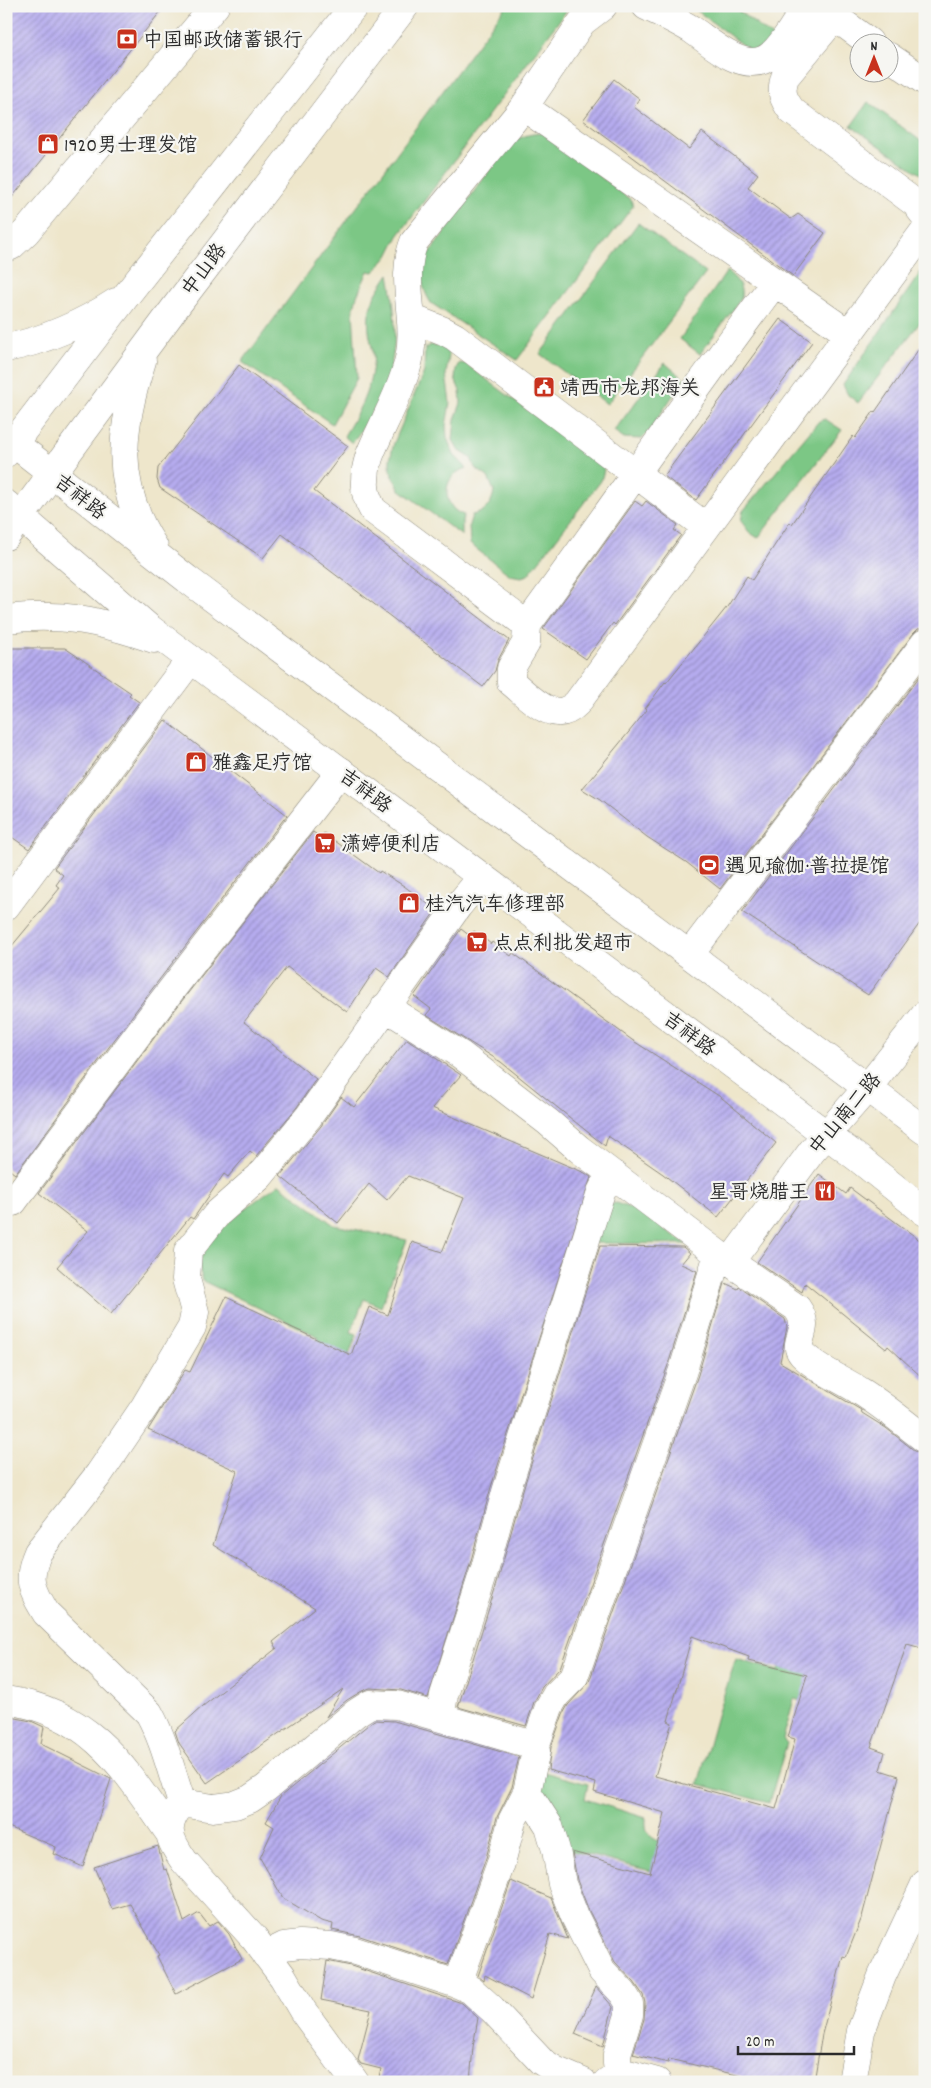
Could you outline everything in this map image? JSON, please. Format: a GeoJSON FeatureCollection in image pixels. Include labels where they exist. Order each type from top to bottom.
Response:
{"type":"FeatureCollection","features":[{"type":"Feature","properties":{"kind":"street"},"geometry":{"type":"LineString","coordinates":[[6,248],[11,246],[26,232],[214,6]]}},
{"type":"Feature","properties":{"kind":"street"},"geometry":{"type":"LineString","coordinates":[[9,444],[354,6]]}},
{"type":"Feature","properties":{"kind":"street","name":"中山路"},"geometry":{"type":"LineString","coordinates":[[11,519],[52,474],[151,339],[404,6]]}},
{"type":"Feature","properties":{"kind":"street"},"geometry":{"type":"LineString","coordinates":[[527,625],[373,510],[367,498],[364,483],[370,454],[396,397],[409,360],[411,318],[406,272],[414,242],[524,107],[582,22],[603,6]]}},
{"type":"Feature","properties":{"kind":"street"},"geometry":{"type":"LineString","coordinates":[[646,6],[690,29],[724,54],[751,62],[763,60],[774,52],[806,6]]}},
{"type":"Feature","properties":{"kind":"street"},"geometry":{"type":"LineString","coordinates":[[855,32],[827,12],[785,77],[781,88],[782,98],[792,111],[915,203],[925,216]]}},
{"type":"Feature","properties":{"kind":"street"},"geometry":{"type":"LineString","coordinates":[[898,63],[925,81]]}},
{"type":"Feature","properties":{"kind":"street"},"geometry":{"type":"LineString","coordinates":[[524,107],[849,334]]}},
{"type":"Feature","properties":{"kind":"street"},"geometry":{"type":"LineString","coordinates":[[775,282],[709,370],[636,476],[527,625],[526,643],[511,668],[511,682],[550,712],[562,713],[577,703],[925,230]]}},
{"type":"Feature","properties":{"kind":"street"},"geometry":{"type":"LineString","coordinates":[[6,348],[19,346],[78,324],[129,292]]}},
{"type":"Feature","properties":{"kind":"street"},"geometry":{"type":"LineString","coordinates":[[411,318],[455,337],[636,476],[706,527]]}},
{"type":"Feature","properties":{"kind":"street"},"geometry":{"type":"LineString","coordinates":[[151,339],[142,362],[130,406],[124,432],[123,453],[125,476],[137,515],[146,535],[160,557]]}},
{"type":"Feature","properties":{"kind":"street","name":"吉祥路"},"geometry":{"type":"LineString","coordinates":[[9,444],[52,474],[925,1131]]}},
{"type":"Feature","properties":{"kind":"street","name":"吉祥路"},"geometry":{"type":"LineString","coordinates":[[11,519],[149,628],[827,1136],[925,1212]]}},
{"type":"Feature","properties":{"kind":"street"},"geometry":{"type":"LineString","coordinates":[[6,619],[45,616],[74,618],[122,628],[183,653],[6,906]]}},
{"type":"Feature","properties":{"kind":"street"},"geometry":{"type":"LineString","coordinates":[[690,954],[925,643]]}},
{"type":"Feature","properties":{"kind":"street"},"geometry":{"type":"LineString","coordinates":[[13,1202],[162,1002],[341,771]]}},
{"type":"Feature","properties":{"kind":"street"},"geometry":{"type":"LineString","coordinates":[[182,1803],[168,1754],[158,1728],[149,1713],[46,1613],[37,1598],[32,1582],[32,1567],[38,1552],[98,1474],[145,1406],[192,1327],[195,1312],[186,1279],[188,1251],[217,1214],[259,1177],[282,1150],[314,1108],[384,1007],[482,877]]}},
{"type":"Feature","properties":{"kind":"street"},"geometry":{"type":"LineString","coordinates":[[384,1007],[461,1055],[614,1175],[724,1258],[797,1308],[803,1316],[804,1326],[798,1345],[801,1353],[861,1392],[925,1439]]}},
{"type":"Feature","properties":{"kind":"street","name":"中山南二路"},"geometry":{"type":"LineString","coordinates":[[530,1744],[537,1741],[549,1707],[556,1695],[574,1677],[724,1258],[812,1151],[868,1087],[925,1015]]}},
{"type":"Feature","properties":{"kind":"street"},"geometry":{"type":"LineString","coordinates":[[440,1717],[444,1694],[485,1568],[512,1473],[601,1192],[605,1184],[614,1175]]}},
{"type":"Feature","properties":{"kind":"street"},"geometry":{"type":"LineString","coordinates":[[6,1700],[44,1709],[86,1730],[106,1748],[120,1764],[168,1831],[174,1848],[184,1861],[215,1893],[283,1977],[303,2012],[354,2082]]}},
{"type":"Feature","properties":{"kind":"street"},"geometry":{"type":"LineString","coordinates":[[182,1803],[213,1808],[235,1805],[250,1799],[266,1788],[356,1713],[370,1704],[397,1705],[530,1744],[536,1751],[527,1792],[512,1821],[501,1863],[463,1969],[460,1985]]}},
{"type":"Feature","properties":{"kind":"street"},"geometry":{"type":"LineString","coordinates":[[527,1792],[551,1831],[562,1884],[575,1917],[602,1971],[623,1993],[629,2003],[629,2015],[617,2054],[614,2077],[657,2082]]}},
{"type":"Feature","properties":{"kind":"street"},"geometry":{"type":"LineString","coordinates":[[168,1831],[171,1818],[182,1803]]}},
{"type":"Feature","properties":{"kind":"street"},"geometry":{"type":"LineString","coordinates":[[852,2082],[861,2031],[882,1976],[925,1884]]}},
{"type":"Feature","properties":{"kind":"street"},"geometry":{"type":"LineString","coordinates":[[266,1955],[284,1946],[316,1944],[331,1946],[355,1951],[460,1985],[475,1994],[492,2009],[542,2061],[554,2070],[583,2082]]}},
{"type":"Feature","properties":{"kind":"green space"},"geometry":{"type":"Polygon","coordinates":[[[506,6],[570,6],[398,236],[388,256],[374,272],[368,271],[357,296],[353,311],[357,378],[332,424],[242,362],[506,6]]]}},
{"type":"Feature","properties":{"kind":"green space"},"geometry":{"type":"Polygon","coordinates":[[[691,6],[732,6],[774,38],[767,48],[750,51],[691,6]]]}},
{"type":"Feature","properties":{"kind":"green space"},"geometry":{"type":"Polygon","coordinates":[[[868,102],[925,144],[925,177],[851,126],[868,102]]]}},
{"type":"Feature","properties":{"kind":"green space"},"geometry":{"type":"Polygon","coordinates":[[[543,133],[631,200],[633,206],[517,360],[431,303],[423,286],[423,270],[426,258],[504,150],[521,137],[543,133]]]}},
{"type":"Feature","properties":{"kind":"green space"},"geometry":{"type":"Polygon","coordinates":[[[638,223],[706,273],[607,404],[540,354],[638,223]]]}},
{"type":"Feature","properties":{"kind":"green space"},"geometry":{"type":"Polygon","coordinates":[[[925,266],[925,316],[858,403],[848,395],[843,385],[925,266]]]}},
{"type":"Feature","properties":{"kind":"green space"},"geometry":{"type":"Polygon","coordinates":[[[727,271],[739,283],[741,299],[700,354],[680,339],[727,271]]]}},
{"type":"Feature","properties":{"kind":"green space"},"geometry":{"type":"Polygon","coordinates":[[[389,274],[395,322],[392,363],[378,402],[352,443],[344,436],[369,385],[373,365],[368,322],[369,314],[376,294],[389,274]]]}},
{"type":"Feature","properties":{"kind":"green space"},"geometry":{"type":"Polygon","coordinates":[[[431,345],[444,346],[449,356],[446,374],[450,403],[446,426],[447,438],[454,455],[467,468],[457,472],[449,481],[447,493],[450,504],[458,513],[464,515],[462,536],[399,489],[390,470],[390,459],[394,443],[424,372],[425,348],[431,345]]]}},
{"type":"Feature","properties":{"kind":"green space"},"geometry":{"type":"Polygon","coordinates":[[[459,363],[466,364],[601,465],[604,470],[601,481],[528,575],[521,577],[510,575],[470,544],[469,525],[472,515],[481,512],[487,507],[492,500],[494,491],[488,477],[475,468],[471,458],[458,450],[453,440],[455,420],[461,403],[460,391],[455,379],[459,363]]]}},
{"type":"Feature","properties":{"kind":"green space"},"geometry":{"type":"Polygon","coordinates":[[[665,363],[684,379],[642,439],[624,438],[614,431],[665,363]]]}},
{"type":"Feature","properties":{"kind":"green space"},"geometry":{"type":"Polygon","coordinates":[[[825,419],[842,430],[758,538],[749,532],[741,521],[743,511],[819,421],[825,419]]]}},
{"type":"Feature","properties":{"kind":"green space"},"geometry":{"type":"Polygon","coordinates":[[[279,1184],[334,1225],[407,1240],[381,1307],[364,1299],[351,1332],[357,1334],[347,1360],[315,1346],[319,1337],[203,1281],[199,1266],[202,1255],[209,1243],[232,1220],[279,1184]]]}},
{"type":"Feature","properties":{"kind":"green space"},"geometry":{"type":"Polygon","coordinates":[[[616,1203],[636,1210],[687,1244],[591,1243],[606,1205],[616,1203]]]}},
{"type":"Feature","properties":{"kind":"green space"},"geometry":{"type":"Polygon","coordinates":[[[787,1645],[827,1657],[810,1703],[794,1699],[783,1739],[787,1743],[769,1803],[698,1784],[718,1712],[736,1659],[778,1671],[787,1645]]]}},
{"type":"Feature","properties":{"kind":"green space"},"geometry":{"type":"Polygon","coordinates":[[[540,1771],[588,1784],[585,1799],[646,1818],[648,1833],[660,1842],[674,1877],[565,1849],[540,1794],[540,1771]]]}},
{"type":"Feature","properties":{"kind":"building"},"geometry":{"type":"Polygon","coordinates":[[[14,6],[165,6],[6,205],[6,17],[14,6]]]}},
{"type":"Feature","properties":{"kind":"building"},"geometry":{"type":"Polygon","coordinates":[[[614,79],[640,99],[634,107],[689,149],[702,132],[758,174],[748,187],[791,219],[798,214],[825,233],[793,276],[583,120],[614,79]]]}},
{"type":"Feature","properties":{"kind":"building"},"geometry":{"type":"Polygon","coordinates":[[[780,319],[812,342],[696,500],[664,476],[780,319]]]}},
{"type":"Feature","properties":{"kind":"building"},"geometry":{"type":"Polygon","coordinates":[[[925,340],[925,628],[918,629],[913,634],[720,889],[686,862],[647,837],[600,800],[582,789],[647,710],[645,709],[665,682],[727,607],[747,576],[752,580],[790,522],[792,524],[853,436],[855,438],[875,412],[925,340]]]}},
{"type":"Feature","properties":{"kind":"building"},"geometry":{"type":"Polygon","coordinates":[[[239,365],[348,446],[314,491],[509,640],[498,660],[495,671],[483,687],[282,534],[263,558],[160,488],[157,479],[158,468],[239,365]]]}},
{"type":"Feature","properties":{"kind":"building"},"geometry":{"type":"Polygon","coordinates":[[[635,501],[642,506],[646,501],[678,525],[674,530],[681,535],[615,625],[613,623],[586,659],[543,629],[635,501]]]}},
{"type":"Feature","properties":{"kind":"building"},"geometry":{"type":"Polygon","coordinates":[[[6,648],[65,648],[131,693],[129,695],[139,702],[29,849],[6,833],[6,648]]]}},
{"type":"Feature","properties":{"kind":"building"},"geometry":{"type":"Polygon","coordinates":[[[925,669],[925,916],[868,995],[742,912],[925,669]]]}},
{"type":"Feature","properties":{"kind":"building"},"geometry":{"type":"Polygon","coordinates":[[[165,720],[287,815],[149,993],[15,1174],[6,1167],[6,953],[60,888],[56,885],[63,875],[54,868],[165,720]]]}},
{"type":"Feature","properties":{"kind":"building"},"geometry":{"type":"Polygon","coordinates":[[[313,832],[320,837],[324,833],[379,873],[380,871],[404,886],[436,910],[389,977],[376,968],[347,1012],[287,967],[244,1022],[316,1079],[297,1107],[256,1156],[250,1151],[228,1177],[224,1174],[193,1219],[190,1217],[111,1314],[57,1267],[88,1231],[39,1193],[174,1011],[313,832]]]}},
{"type":"Feature","properties":{"kind":"building"},"geometry":{"type":"Polygon","coordinates":[[[461,929],[470,936],[474,931],[511,956],[513,953],[632,1040],[722,1098],[776,1143],[718,1217],[663,1174],[608,1136],[605,1146],[501,1062],[426,1015],[431,1009],[414,996],[461,929]]]}},
{"type":"Feature","properties":{"kind":"building"},"geometry":{"type":"Polygon","coordinates":[[[407,1039],[461,1075],[432,1108],[591,1177],[491,1487],[470,1564],[428,1698],[401,1690],[370,1688],[347,1700],[326,1717],[343,1689],[207,1783],[179,1743],[175,1731],[203,1706],[277,1648],[273,1642],[315,1608],[213,1545],[237,1471],[148,1430],[185,1370],[190,1372],[226,1297],[351,1355],[369,1307],[388,1315],[412,1242],[442,1252],[464,1198],[408,1176],[387,1200],[369,1184],[338,1223],[280,1176],[321,1126],[341,1097],[354,1107],[407,1039]]]}},
{"type":"Feature","properties":{"kind":"building"},"geometry":{"type":"Polygon","coordinates":[[[819,1174],[846,1194],[850,1188],[925,1244],[925,1380],[888,1346],[886,1349],[805,1283],[802,1292],[757,1262],[819,1174]]]}},
{"type":"Feature","properties":{"kind":"building"},"geometry":{"type":"Polygon","coordinates":[[[600,1246],[683,1247],[690,1253],[681,1264],[697,1271],[668,1365],[560,1668],[542,1687],[534,1702],[526,1726],[458,1707],[500,1573],[521,1496],[600,1246]]]}},
{"type":"Feature","properties":{"kind":"building"},"geometry":{"type":"Polygon","coordinates":[[[725,1283],[738,1289],[739,1287],[785,1319],[787,1327],[780,1362],[861,1410],[862,1413],[886,1428],[915,1451],[925,1454],[925,1649],[907,1644],[871,1747],[885,1752],[880,1770],[899,1776],[862,1917],[846,1957],[843,1956],[822,2034],[814,2082],[740,2082],[741,2076],[669,2059],[668,2063],[633,2054],[644,2019],[645,2003],[643,1995],[634,1982],[615,1962],[611,1954],[612,1951],[609,1950],[589,1911],[577,1880],[572,1852],[650,1873],[665,1813],[594,1792],[596,1783],[548,1770],[551,1747],[563,1714],[568,1705],[589,1682],[698,1375],[725,1283]],[[692,1636],[668,1721],[672,1723],[655,1776],[776,1809],[795,1739],[788,1737],[807,1675],[748,1661],[749,1657],[692,1636]]]}},
{"type":"Feature","properties":{"kind":"building"},"geometry":{"type":"Polygon","coordinates":[[[6,1716],[31,1721],[44,1727],[41,1744],[111,1779],[83,1867],[54,1854],[56,1847],[6,1826],[6,1716]]]}},
{"type":"Feature","properties":{"kind":"building"},"geometry":{"type":"Polygon","coordinates":[[[374,1720],[394,1721],[519,1757],[512,1787],[497,1817],[486,1858],[448,1965],[360,1936],[332,1930],[333,1924],[321,1921],[283,1898],[260,1858],[274,1827],[266,1822],[281,1796],[374,1720]]]}},
{"type":"Feature","properties":{"kind":"building"},"geometry":{"type":"Polygon","coordinates":[[[158,1846],[164,1870],[167,1869],[184,1922],[199,1913],[209,1926],[218,1921],[229,1934],[242,1959],[176,1994],[157,1956],[159,1955],[130,1904],[112,1909],[94,1867],[158,1846]]]}},
{"type":"Feature","properties":{"kind":"building"},"geometry":{"type":"Polygon","coordinates":[[[511,1881],[551,1898],[568,1939],[550,1934],[531,1999],[485,1975],[484,1981],[478,1976],[511,1881]]]}},
{"type":"Feature","properties":{"kind":"building"},"geometry":{"type":"Polygon","coordinates":[[[327,1961],[351,1966],[462,2003],[478,2018],[470,2082],[378,2082],[381,2069],[361,2064],[358,2060],[371,2010],[321,2000],[327,1961]]]}},
{"type":"Feature","properties":{"kind":"building"},"geometry":{"type":"Polygon","coordinates":[[[596,1987],[613,2007],[603,2046],[575,2034],[596,1987]]]}},
{"type":"Feature","properties":{"kind":"place","name":"中国邮政储蓄银行"},"geometry":{"type":"Point","coordinates":[127,39]}},
{"type":"Feature","properties":{"kind":"place","name":"1920男士理发馆"},"geometry":{"type":"Point","coordinates":[48,144]}},
{"type":"Feature","properties":{"kind":"place","name":"靖西市龙邦海关"},"geometry":{"type":"Point","coordinates":[544,387]}},
{"type":"Feature","properties":{"kind":"place","name":"雅鑫足疗馆"},"geometry":{"type":"Point","coordinates":[196,762]}},
{"type":"Feature","properties":{"kind":"place","name":"潇婷便利店"},"geometry":{"type":"Point","coordinates":[325,843]}},
{"type":"Feature","properties":{"kind":"place","name":"遇见瑜伽·普拉提馆"},"geometry":{"type":"Point","coordinates":[709,865]}},
{"type":"Feature","properties":{"kind":"place","name":"桂汽汽车修理部"},"geometry":{"type":"Point","coordinates":[409,903]}},
{"type":"Feature","properties":{"kind":"place","name":"点点利批发超市"},"geometry":{"type":"Point","coordinates":[477,942]}},
{"type":"Feature","properties":{"kind":"place","name":"星哥烧腊王"},"geometry":{"type":"Point","coordinates":[825,1191]}}]}
